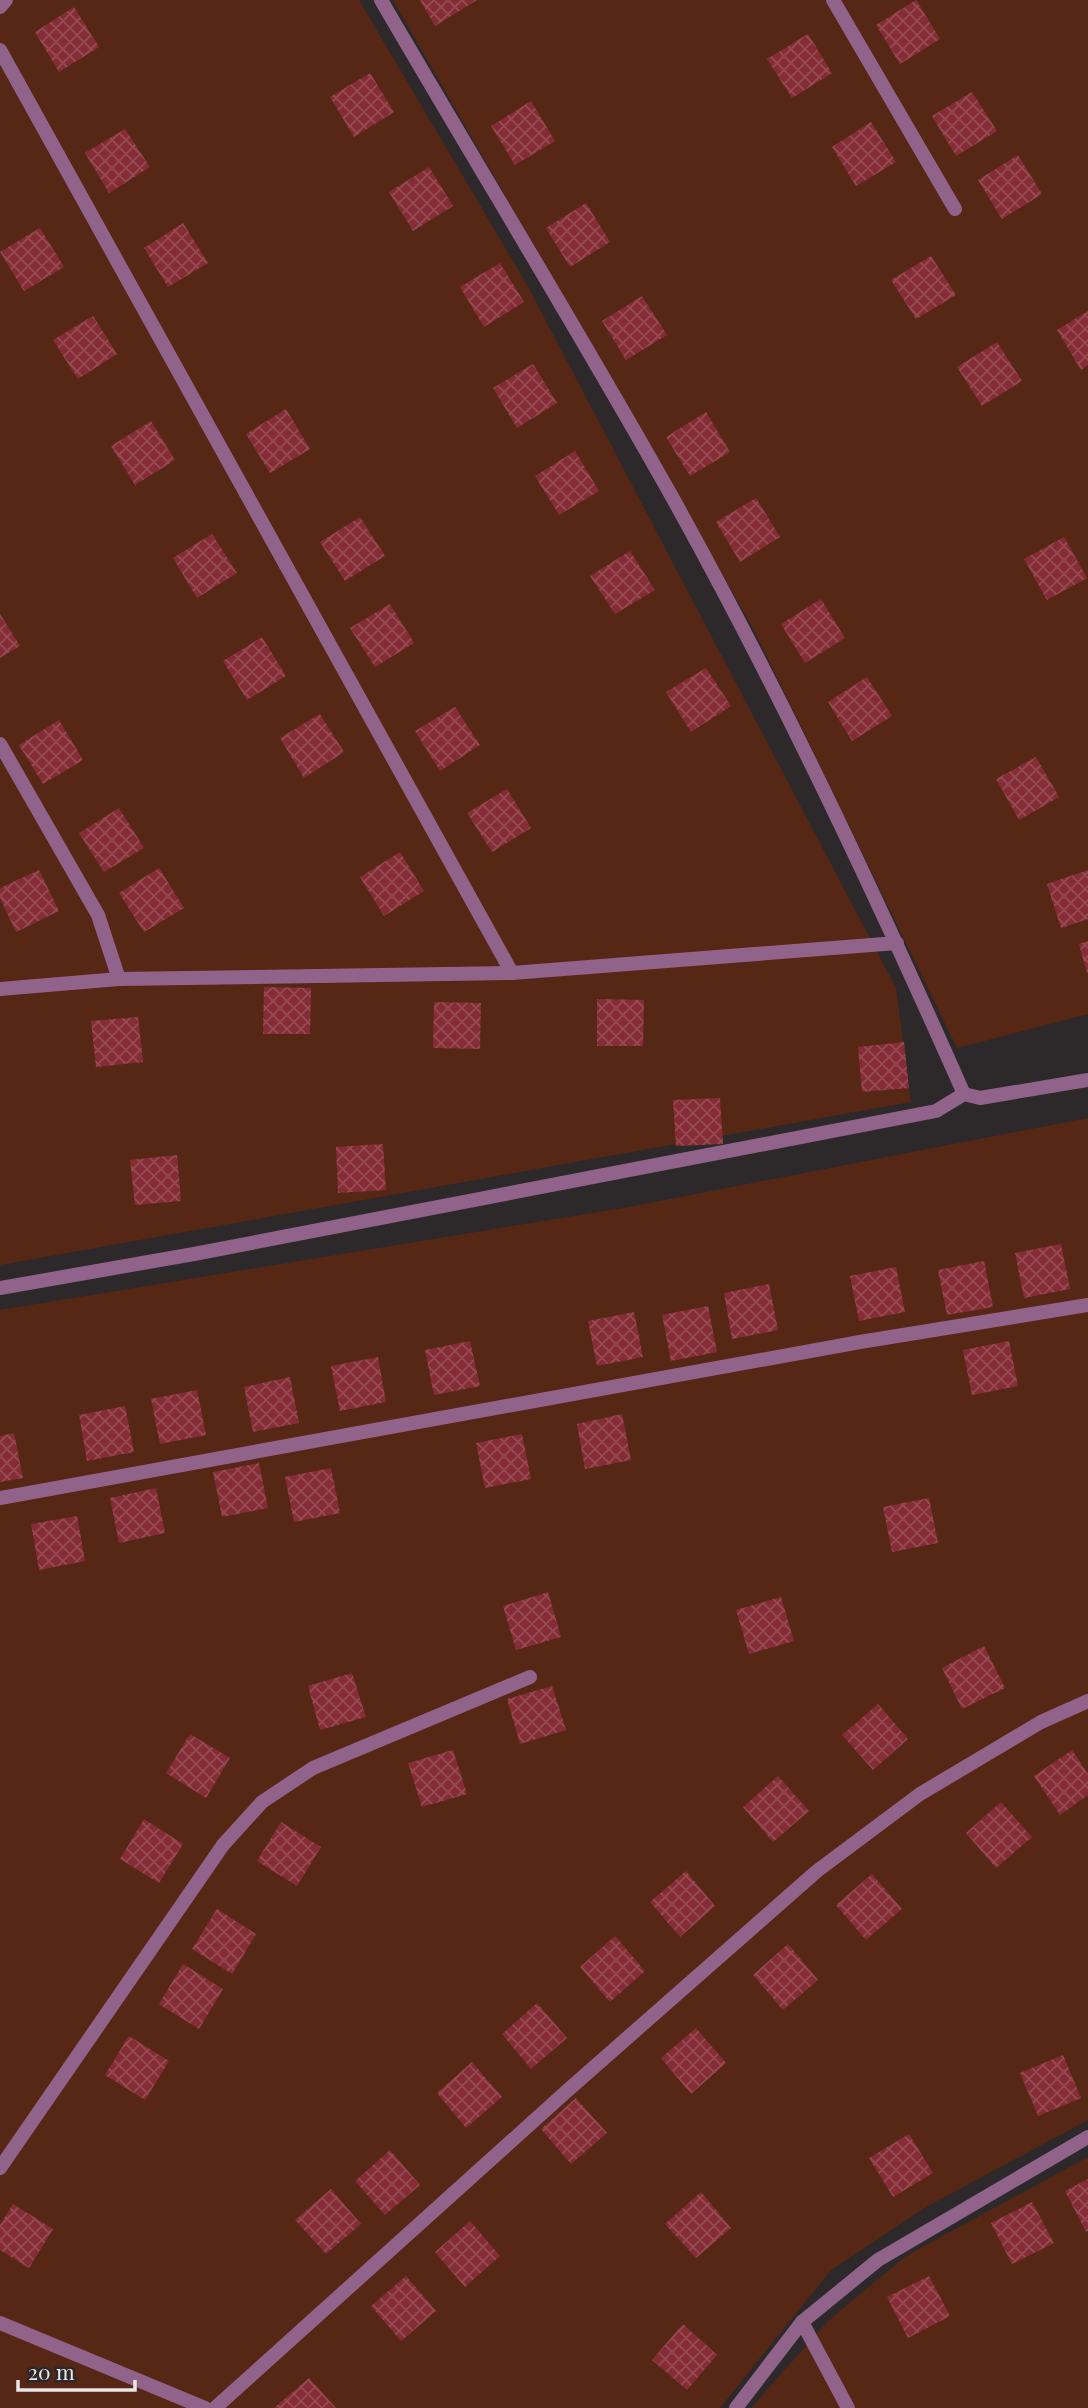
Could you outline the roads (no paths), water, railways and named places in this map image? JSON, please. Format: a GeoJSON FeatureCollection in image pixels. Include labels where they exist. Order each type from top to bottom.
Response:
{"type":"FeatureCollection","features":[{"type":"Feature","properties":{"kind":"street"},"geometry":{"type":"LineString","coordinates":[[0,7],[6,0]]}},
{"type":"Feature","properties":{"kind":"street"},"geometry":{"type":"LineString","coordinates":[[381,0],[671,495],[796,733],[897,943],[964,1094]]}},
{"type":"Feature","properties":{"kind":"street"},"geometry":{"type":"LineString","coordinates":[[833,0],[955,209]]}},
{"type":"Feature","properties":{"kind":"street"},"geometry":{"type":"LineString","coordinates":[[0,50],[512,973]]}},
{"type":"Feature","properties":{"kind":"street"},"geometry":{"type":"LineString","coordinates":[[0,744],[98,915],[119,979]]}},
{"type":"Feature","properties":{"kind":"street"},"geometry":{"type":"LineString","coordinates":[[0,989],[119,979],[512,973],[897,943]]}},
{"type":"Feature","properties":{"kind":"street"},"geometry":{"type":"LineString","coordinates":[[0,1288],[194,1254],[936,1111],[964,1094],[980,1098],[1088,1080]]}},
{"type":"Feature","properties":{"kind":"street"},"geometry":{"type":"LineString","coordinates":[[0,1498],[860,1342],[1088,1305]]}},
{"type":"Feature","properties":{"kind":"street"},"geometry":{"type":"LineString","coordinates":[[0,2168],[223,1845],[262,1802],[313,1768],[530,1677]]}},
{"type":"Feature","properties":{"kind":"street"},"geometry":{"type":"LineString","coordinates":[[215,2408],[568,2090],[817,1871],[920,1794],[1041,1722],[1088,1701]]}},
{"type":"Feature","properties":{"kind":"street"},"geometry":{"type":"LineString","coordinates":[[736,2408],[802,2322],[878,2260],[1088,2137]]}},
{"type":"Feature","properties":{"kind":"street"},"geometry":{"type":"LineString","coordinates":[[802,2322],[848,2408]]}},
{"type":"Feature","properties":{"kind":"street"},"geometry":{"type":"LineString","coordinates":[[0,2323],[205,2408]]}}]}
